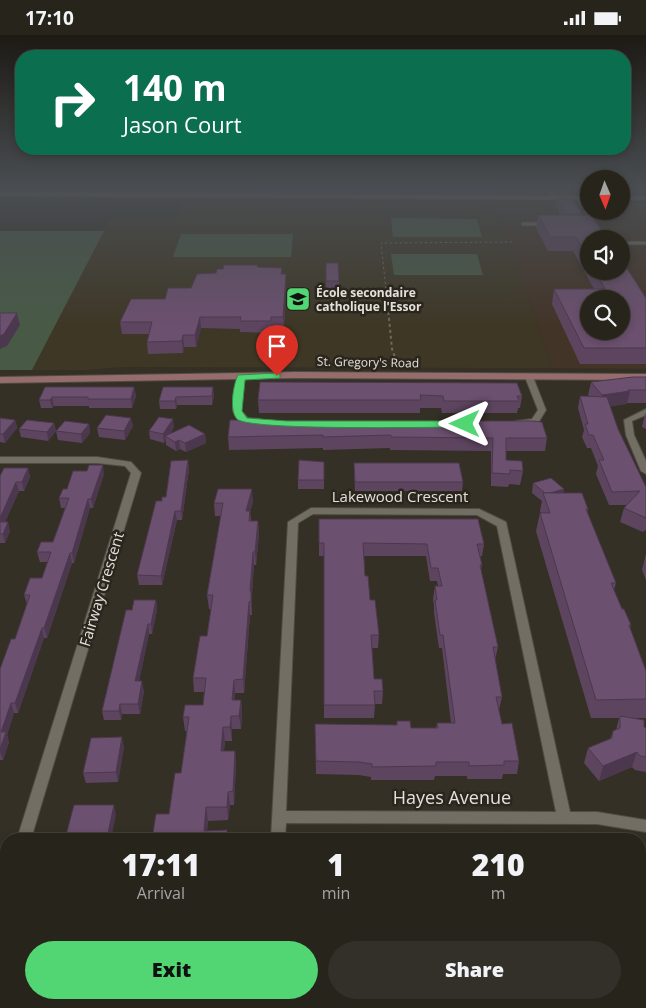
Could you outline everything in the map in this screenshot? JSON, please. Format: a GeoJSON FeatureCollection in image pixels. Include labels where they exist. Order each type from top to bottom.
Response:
{"type":"FeatureCollection","features":[{"type":"Feature","properties":{"kind":"main road","name":"St. Gregory's Road"},"geometry":{"type":"LineString","coordinates":[[0,380],[295,375],[646,377]]}},
{"type":"Feature","properties":{"kind":"street"},"geometry":{"type":"LineString","coordinates":[[241,377],[237,411],[240,416],[245,420],[270,422]]}},
{"type":"Feature","properties":{"kind":"street"},"geometry":{"type":"LineString","coordinates":[[507,423],[536,421],[542,410],[529,377]]}},
{"type":"Feature","properties":{"kind":"street"},"geometry":{"type":"LineString","coordinates":[[646,412],[628,420],[630,435],[646,471]]}},
{"type":"Feature","properties":{"kind":"street","name":"Fairway Crescent"},"geometry":{"type":"LineString","coordinates":[[0,460],[97,460],[128,464],[136,473],[26,833]]}},
{"type":"Feature","properties":{"kind":"street","name":"Lakewood Crescent"},"geometry":{"type":"LineString","coordinates":[[279,817],[293,522],[311,511],[479,512],[502,524],[564,817]]}},
{"type":"Feature","properties":{"kind":"street"},"geometry":{"type":"LineString","coordinates":[[278,833],[279,817]]}},
{"type":"Feature","properties":{"kind":"street","name":"Hayes Avenue"},"geometry":{"type":"LineString","coordinates":[[279,817],[564,817],[597,818],[646,826]]}},
{"type":"Feature","properties":{"kind":"lane"},"geometry":{"type":"LineString","coordinates":[[630,243],[646,243]]}},
{"type":"Feature","properties":{"kind":"path"},"geometry":{"type":"LineString","coordinates":[[396,360],[392,349],[381,243],[514,242]]}},
{"type":"Feature","properties":{"kind":"shaded area","name":"École secondaire catholique l'Essor"},"geometry":{"type":"Polygon","coordinates":[[[101,235],[505,235],[553,368],[119,367],[87,370],[32,370],[101,235]]]}},
{"type":"Feature","properties":{"kind":"shaded area"},"geometry":{"type":"Polygon","coordinates":[[[505,235],[580,235],[580,280],[630,280],[630,235],[646,235],[646,369],[553,368],[505,235]]]}},
{"type":"Feature","properties":{"kind":"green space"},"geometry":{"type":"Polygon","coordinates":[[[0,235],[102,235],[32,370],[0,370],[0,235]]]}},
{"type":"Feature","properties":{"kind":"green space"},"geometry":{"type":"Polygon","coordinates":[[[181,235],[293,235],[291,257],[173,257],[181,235]]]}},
{"type":"Feature","properties":{"kind":"green space"},"geometry":{"type":"Polygon","coordinates":[[[393,235],[482,235],[482,237],[393,237],[393,235]]]}},
{"type":"Feature","properties":{"kind":"green space"},"geometry":{"type":"Polygon","coordinates":[[[391,254],[477,254],[483,275],[394,275],[391,254]]]}},
{"type":"Feature","properties":{"kind":"building"},"geometry":{"type":"Polygon","coordinates":[[[549,235],[580,235],[580,244],[576,237],[550,237],[549,235]]]}},
{"type":"Feature","properties":{"kind":"building"},"geometry":{"type":"Polygon","coordinates":[[[326,263],[338,263],[339,281],[326,281],[326,263]]]}},
{"type":"Feature","properties":{"kind":"building"},"geometry":{"type":"Polygon","coordinates":[[[224,265],[258,265],[257,267],[282,268],[281,274],[286,274],[283,317],[271,317],[271,321],[240,321],[241,317],[200,317],[195,335],[183,335],[182,341],[147,342],[152,322],[120,322],[131,299],[165,299],[168,288],[191,288],[197,274],[216,273],[217,269],[223,269],[224,265]]]}},
{"type":"Feature","properties":{"kind":"building"},"geometry":{"type":"Polygon","coordinates":[[[630,273],[646,298],[646,348],[584,348],[554,289],[605,289],[600,280],[630,280],[630,273]]]}},
{"type":"Feature","properties":{"kind":"building"},"geometry":{"type":"Polygon","coordinates":[[[0,313],[17,313],[4,334],[0,336],[0,313]]]}},
{"type":"Feature","properties":{"kind":"building"},"geometry":{"type":"Polygon","coordinates":[[[646,377],[646,390],[628,390],[630,391],[602,395],[591,382],[646,377]]]}},
{"type":"Feature","properties":{"kind":"building"},"geometry":{"type":"Polygon","coordinates":[[[260,382],[517,383],[522,396],[517,396],[519,401],[444,401],[443,396],[420,395],[421,400],[258,400],[260,382]]]}},
{"type":"Feature","properties":{"kind":"building"},"geometry":{"type":"Polygon","coordinates":[[[45,387],[134,387],[131,399],[52,397],[50,400],[39,400],[45,387]]]}},
{"type":"Feature","properties":{"kind":"building"},"geometry":{"type":"Polygon","coordinates":[[[163,387],[213,387],[212,396],[176,397],[175,401],[159,401],[163,387]]]}},
{"type":"Feature","properties":{"kind":"building"},"geometry":{"type":"Polygon","coordinates":[[[580,396],[607,397],[618,429],[646,487],[646,518],[624,508],[640,491],[612,492],[599,460],[604,460],[593,435],[589,435],[585,424],[588,424],[580,396]]]}},
{"type":"Feature","properties":{"kind":"building"},"geometry":{"type":"Polygon","coordinates":[[[106,415],[131,418],[124,431],[97,428],[106,415]]]}},
{"type":"Feature","properties":{"kind":"building"},"geometry":{"type":"Polygon","coordinates":[[[159,417],[173,419],[163,434],[149,431],[159,417]]]}},
{"type":"Feature","properties":{"kind":"building"},"geometry":{"type":"Polygon","coordinates":[[[0,418],[15,420],[3,434],[0,434],[0,418]]]}},
{"type":"Feature","properties":{"kind":"building"},"geometry":{"type":"Polygon","coordinates":[[[27,420],[54,423],[47,432],[19,429],[27,420]]]}},
{"type":"Feature","properties":{"kind":"building"},"geometry":{"type":"Polygon","coordinates":[[[230,420],[532,421],[542,422],[547,438],[506,438],[506,460],[522,461],[523,471],[510,470],[510,474],[492,473],[493,438],[391,437],[391,435],[228,437],[230,420]]]}},
{"type":"Feature","properties":{"kind":"building"},"geometry":{"type":"Polygon","coordinates":[[[65,421],[89,424],[81,434],[56,431],[65,421]]]}},
{"type":"Feature","properties":{"kind":"building"},"geometry":{"type":"Polygon","coordinates":[[[189,425],[205,434],[185,443],[179,440],[175,442],[165,436],[189,425]]]}},
{"type":"Feature","properties":{"kind":"building"},"geometry":{"type":"Polygon","coordinates":[[[188,460],[181,511],[175,511],[161,576],[137,575],[156,501],[162,501],[162,497],[166,497],[171,461],[188,460]]]}},
{"type":"Feature","properties":{"kind":"building"},"geometry":{"type":"Polygon","coordinates":[[[299,460],[324,462],[324,480],[298,480],[299,460]]]}},
{"type":"Feature","properties":{"kind":"building"},"geometry":{"type":"Polygon","coordinates":[[[354,463],[459,463],[463,482],[355,482],[354,463]]]}},
{"type":"Feature","properties":{"kind":"building"},"geometry":{"type":"Polygon","coordinates":[[[89,465],[103,465],[91,499],[88,499],[72,553],[70,553],[44,628],[42,628],[15,703],[11,703],[1,732],[6,732],[0,749],[0,669],[11,639],[15,639],[30,595],[24,595],[30,578],[42,578],[51,552],[37,552],[41,542],[53,542],[69,498],[59,498],[63,489],[67,489],[73,471],[87,471],[89,465]]]}},
{"type":"Feature","properties":{"kind":"building"},"geometry":{"type":"Polygon","coordinates":[[[4,468],[28,468],[22,482],[16,482],[0,518],[0,476],[4,468]]]}},
{"type":"Feature","properties":{"kind":"building"},"geometry":{"type":"Polygon","coordinates":[[[551,478],[564,489],[545,493],[533,483],[551,478]]]}},
{"type":"Feature","properties":{"kind":"building"},"geometry":{"type":"Polygon","coordinates":[[[218,489],[252,489],[246,511],[250,511],[249,521],[258,521],[255,552],[253,552],[251,601],[249,602],[243,679],[234,680],[232,700],[241,700],[239,716],[231,716],[230,727],[223,727],[221,751],[235,751],[233,791],[228,792],[227,807],[206,807],[204,831],[227,830],[227,833],[153,833],[156,814],[169,814],[175,773],[181,773],[189,717],[183,717],[185,705],[203,705],[206,678],[193,678],[200,636],[207,636],[213,595],[207,595],[223,503],[214,503],[218,489]]]}},
{"type":"Feature","properties":{"kind":"building"},"geometry":{"type":"Polygon","coordinates":[[[543,493],[582,493],[588,509],[586,509],[616,583],[611,583],[631,625],[629,625],[646,671],[646,699],[596,700],[540,513],[550,513],[543,493]]]}},
{"type":"Feature","properties":{"kind":"building"},"geometry":{"type":"Polygon","coordinates":[[[319,519],[478,519],[484,544],[477,544],[482,565],[480,565],[498,647],[493,647],[502,697],[496,697],[502,724],[512,723],[519,761],[504,761],[504,765],[469,766],[469,762],[436,762],[436,766],[372,767],[372,764],[359,762],[316,761],[315,724],[397,725],[397,721],[410,721],[411,728],[438,728],[437,723],[455,723],[443,635],[440,635],[435,600],[437,600],[435,586],[442,586],[438,568],[431,568],[427,544],[363,543],[365,576],[368,576],[370,600],[375,600],[379,635],[371,635],[374,679],[382,679],[383,691],[374,691],[375,705],[324,705],[324,543],[319,543],[319,519]]]}},
{"type":"Feature","properties":{"kind":"building"},"geometry":{"type":"Polygon","coordinates":[[[0,522],[8,522],[3,534],[0,534],[0,522]]]}},
{"type":"Feature","properties":{"kind":"building"},"geometry":{"type":"Polygon","coordinates":[[[134,600],[156,600],[151,624],[148,624],[135,681],[142,681],[138,704],[120,704],[119,711],[102,711],[126,610],[132,610],[134,600]]]}},
{"type":"Feature","properties":{"kind":"building"},"geometry":{"type":"Polygon","coordinates":[[[620,716],[644,720],[644,727],[646,728],[646,757],[640,756],[637,752],[603,766],[588,748],[612,738],[613,731],[620,728],[620,716]]]}},
{"type":"Feature","properties":{"kind":"building"},"geometry":{"type":"Polygon","coordinates":[[[122,737],[116,772],[83,773],[91,738],[122,737]]]}},
{"type":"Feature","properties":{"kind":"building"},"geometry":{"type":"Polygon","coordinates":[[[74,805],[114,805],[108,833],[67,833],[74,805]]]}},
{"type":"Feature","properties":{"kind":"place","name":"École secondaire catholique l'Essor"},"geometry":{"type":"Point","coordinates":[298,299]}},
{"type":"Feature","properties":{"kind":"route"},"geometry":{"type":"LineString","coordinates":[[277,376],[241,377],[237,411],[240,416],[245,420],[287,423],[465,424]]}}]}
